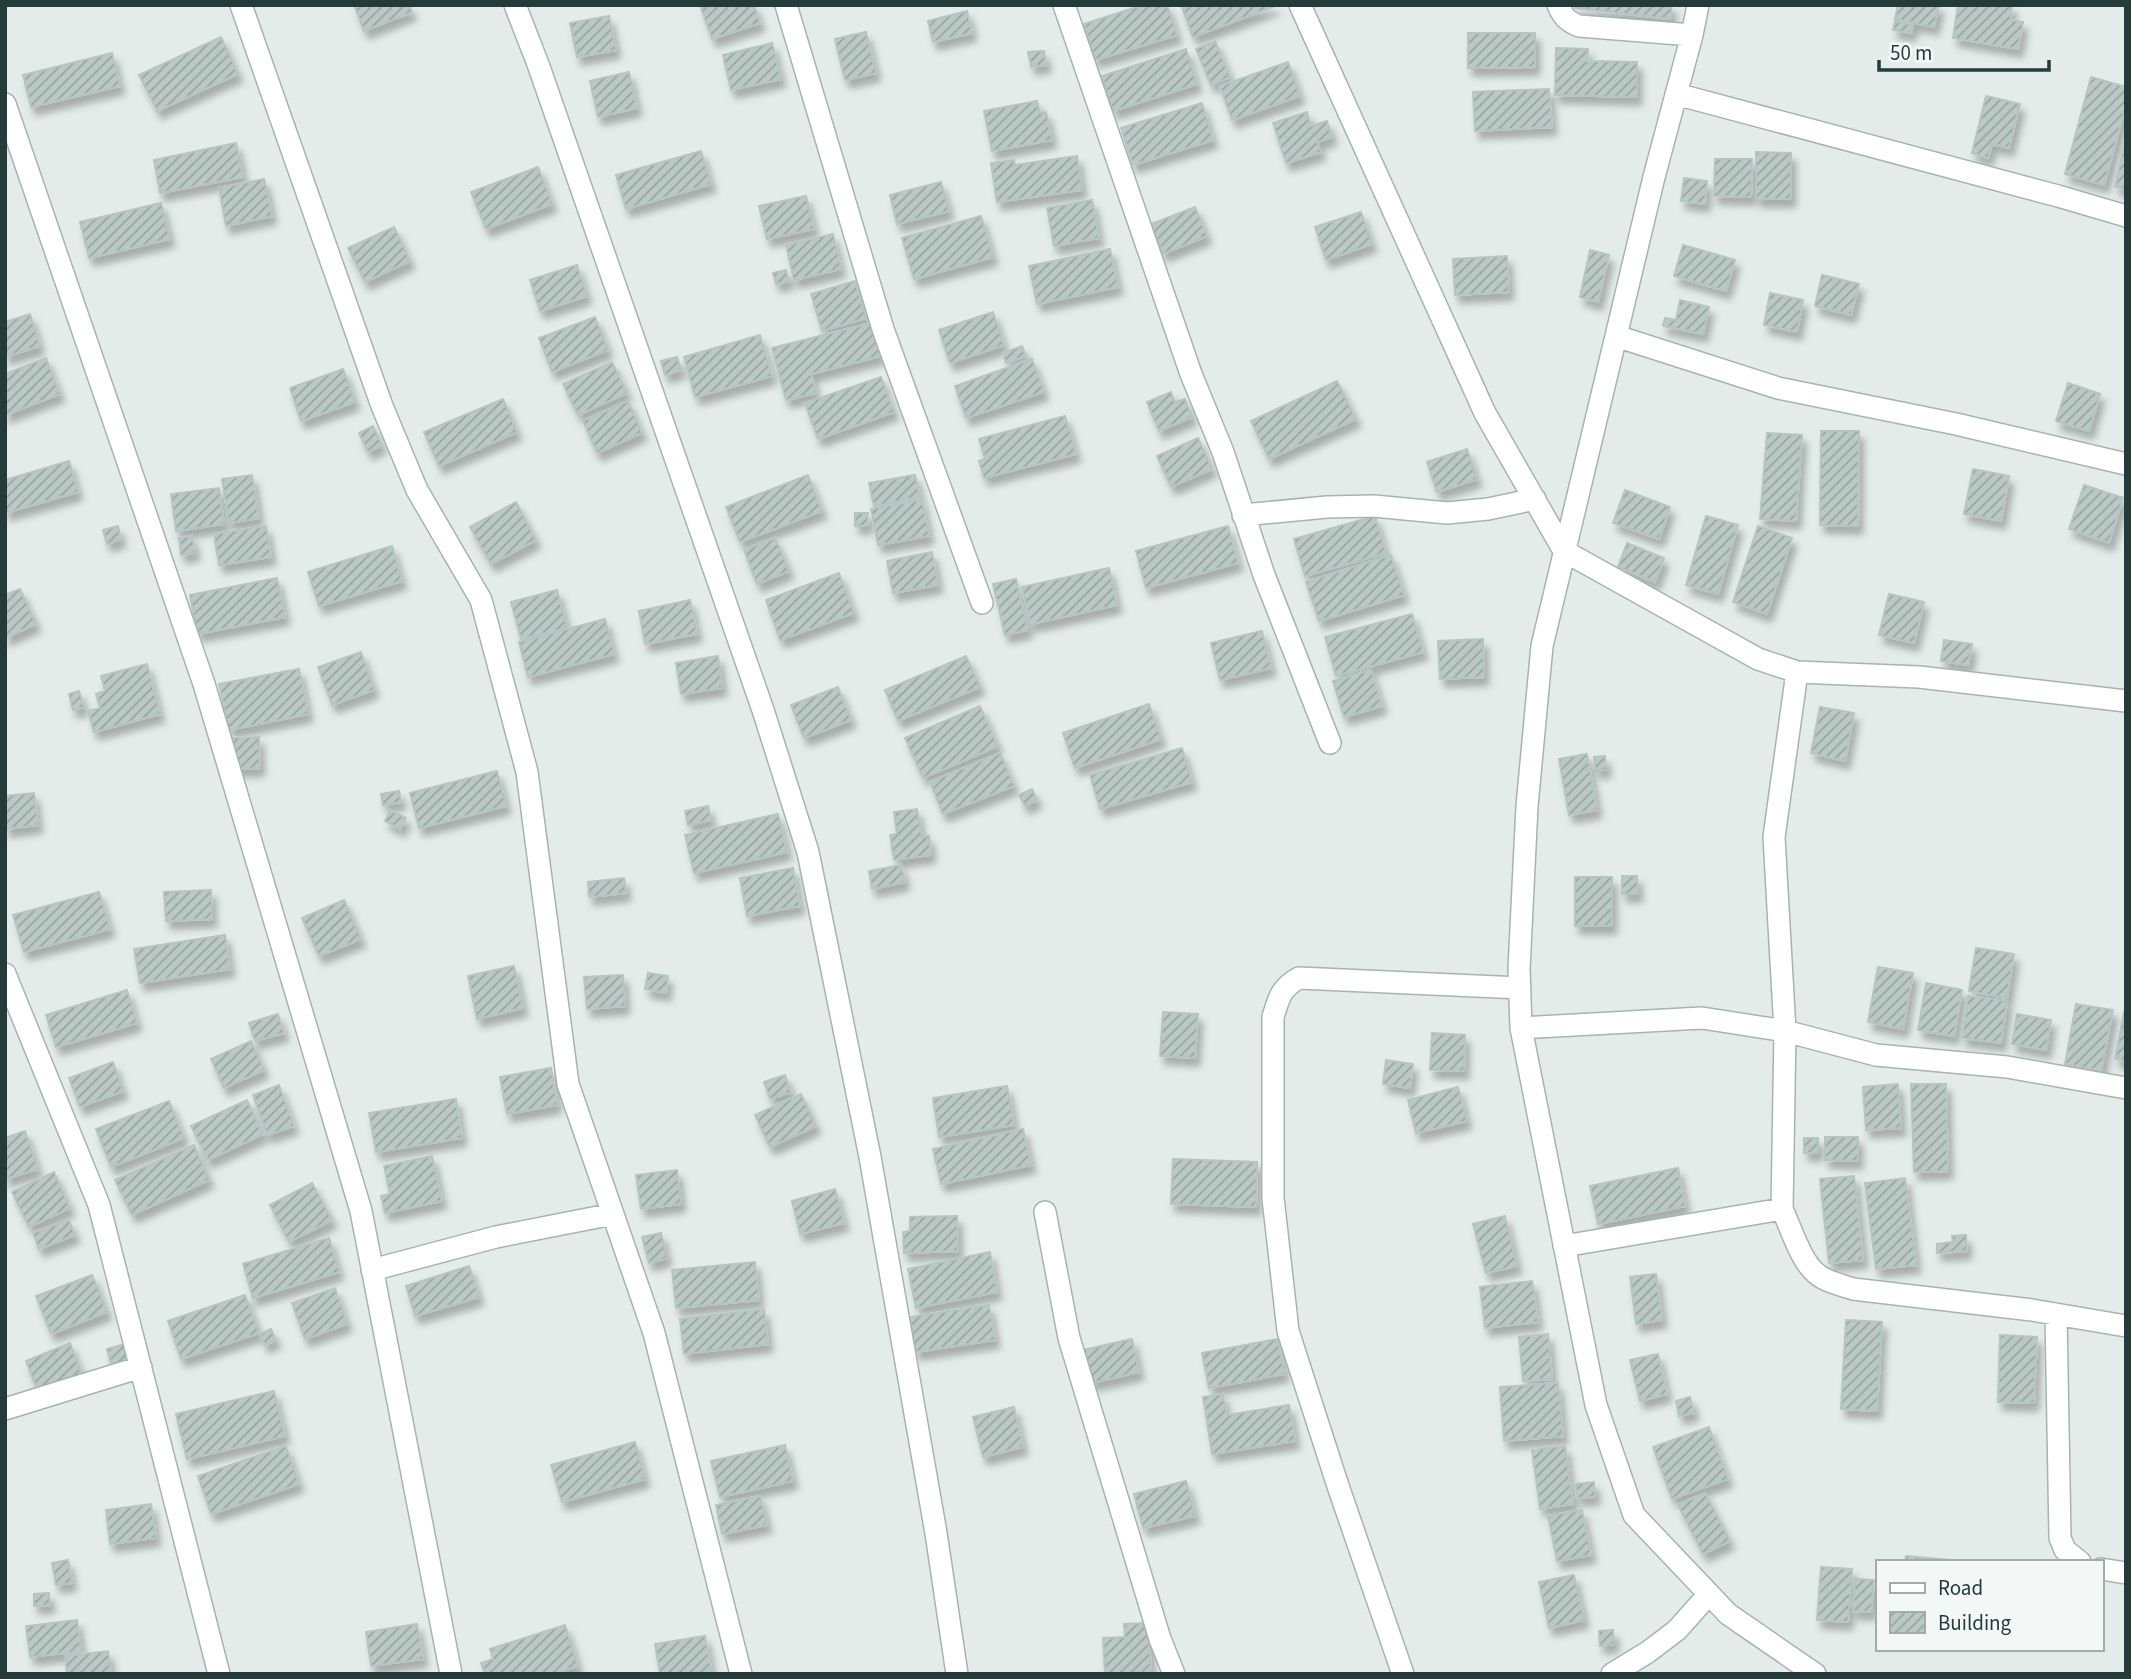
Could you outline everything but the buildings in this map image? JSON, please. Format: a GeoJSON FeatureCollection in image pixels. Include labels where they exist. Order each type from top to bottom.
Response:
{"type":"FeatureCollection","features":[{"type":"Feature","properties":{"kind":"street"},"geometry":{"type":"LineString","coordinates":[[241,5],[382,406],[417,489],[481,600],[527,772],[568,1084],[654,1333],[741,1674]]}},
{"type":"Feature","properties":{"kind":"street"},"geometry":{"type":"LineString","coordinates":[[515,5],[538,64],[740,645],[808,852],[872,1171],[936,1533],[957,1674]]}},
{"type":"Feature","properties":{"kind":"street"},"geometry":{"type":"LineString","coordinates":[[786,5],[883,329],[982,603]]}},
{"type":"Feature","properties":{"kind":"street"},"geometry":{"type":"LineString","coordinates":[[1064,5],[1191,374],[1223,452],[1269,587],[1330,743]]}},
{"type":"Feature","properties":{"kind":"street"},"geometry":{"type":"LineString","coordinates":[[1300,5],[1485,413],[1564,551],[1758,659],[1797,672],[1919,677],[2126,701]]}},
{"type":"Feature","properties":{"kind":"street"},"geometry":{"type":"LineString","coordinates":[[1558,5],[1562,16],[1578,26],[1692,35]]}},
{"type":"Feature","properties":{"kind":"street"},"geometry":{"type":"LineString","coordinates":[[1698,5],[1542,646],[1527,806],[1521,1028],[1596,1405],[1634,1515],[1728,1614],[1815,1674]]}},
{"type":"Feature","properties":{"kind":"street"},"geometry":{"type":"LineString","coordinates":[[1676,94],[2058,195],[2126,216]]}},
{"type":"Feature","properties":{"kind":"street"},"geometry":{"type":"LineString","coordinates":[[5,104],[204,684],[358,1200],[451,1674]]}},
{"type":"Feature","properties":{"kind":"street"},"geometry":{"type":"LineString","coordinates":[[1616,336],[1779,388],[1956,424],[2126,464]]}},
{"type":"Feature","properties":{"kind":"street"},"geometry":{"type":"LineString","coordinates":[[1243,515],[1327,507],[1374,506],[1447,513],[1488,509],[1535,499]]}},
{"type":"Feature","properties":{"kind":"street"},"geometry":{"type":"LineString","coordinates":[[1797,672],[1774,837],[1785,1031],[1782,1209],[1807,1264],[1818,1276],[1853,1289],[2126,1325]]}},
{"type":"Feature","properties":{"kind":"street"},"geometry":{"type":"LineString","coordinates":[[5,974],[99,1205],[219,1674]]}},
{"type":"Feature","properties":{"kind":"street"},"geometry":{"type":"LineString","coordinates":[[1403,1674],[1288,1331],[1273,1198],[1273,1017],[1286,985],[1300,978],[1520,988]]}},
{"type":"Feature","properties":{"kind":"street"},"geometry":{"type":"LineString","coordinates":[[1521,1028],[1702,1018],[1785,1031],[1876,1055],[2007,1068],[2126,1088]]}},
{"type":"Feature","properties":{"kind":"street"},"geometry":{"type":"LineString","coordinates":[[1564,1246],[1782,1209]]}},
{"type":"Feature","properties":{"kind":"street"},"geometry":{"type":"LineString","coordinates":[[1045,1212],[1069,1338],[1160,1639],[1174,1674]]}},
{"type":"Feature","properties":{"kind":"street"},"geometry":{"type":"LineString","coordinates":[[372,1270],[496,1237],[613,1214]]}},
{"type":"Feature","properties":{"kind":"street"},"geometry":{"type":"LineString","coordinates":[[2056,1314],[2060,1538],[2065,1550],[2078,1560]]}},
{"type":"Feature","properties":{"kind":"street"},"geometry":{"type":"LineString","coordinates":[[5,1409],[141,1367]]}},
{"type":"Feature","properties":{"kind":"street"},"geometry":{"type":"LineString","coordinates":[[2103,1569],[2126,1573]]}},
{"type":"Feature","properties":{"kind":"street"},"geometry":{"type":"LineString","coordinates":[[1612,1674],[1648,1653],[1677,1630],[1709,1594]]}}]}
